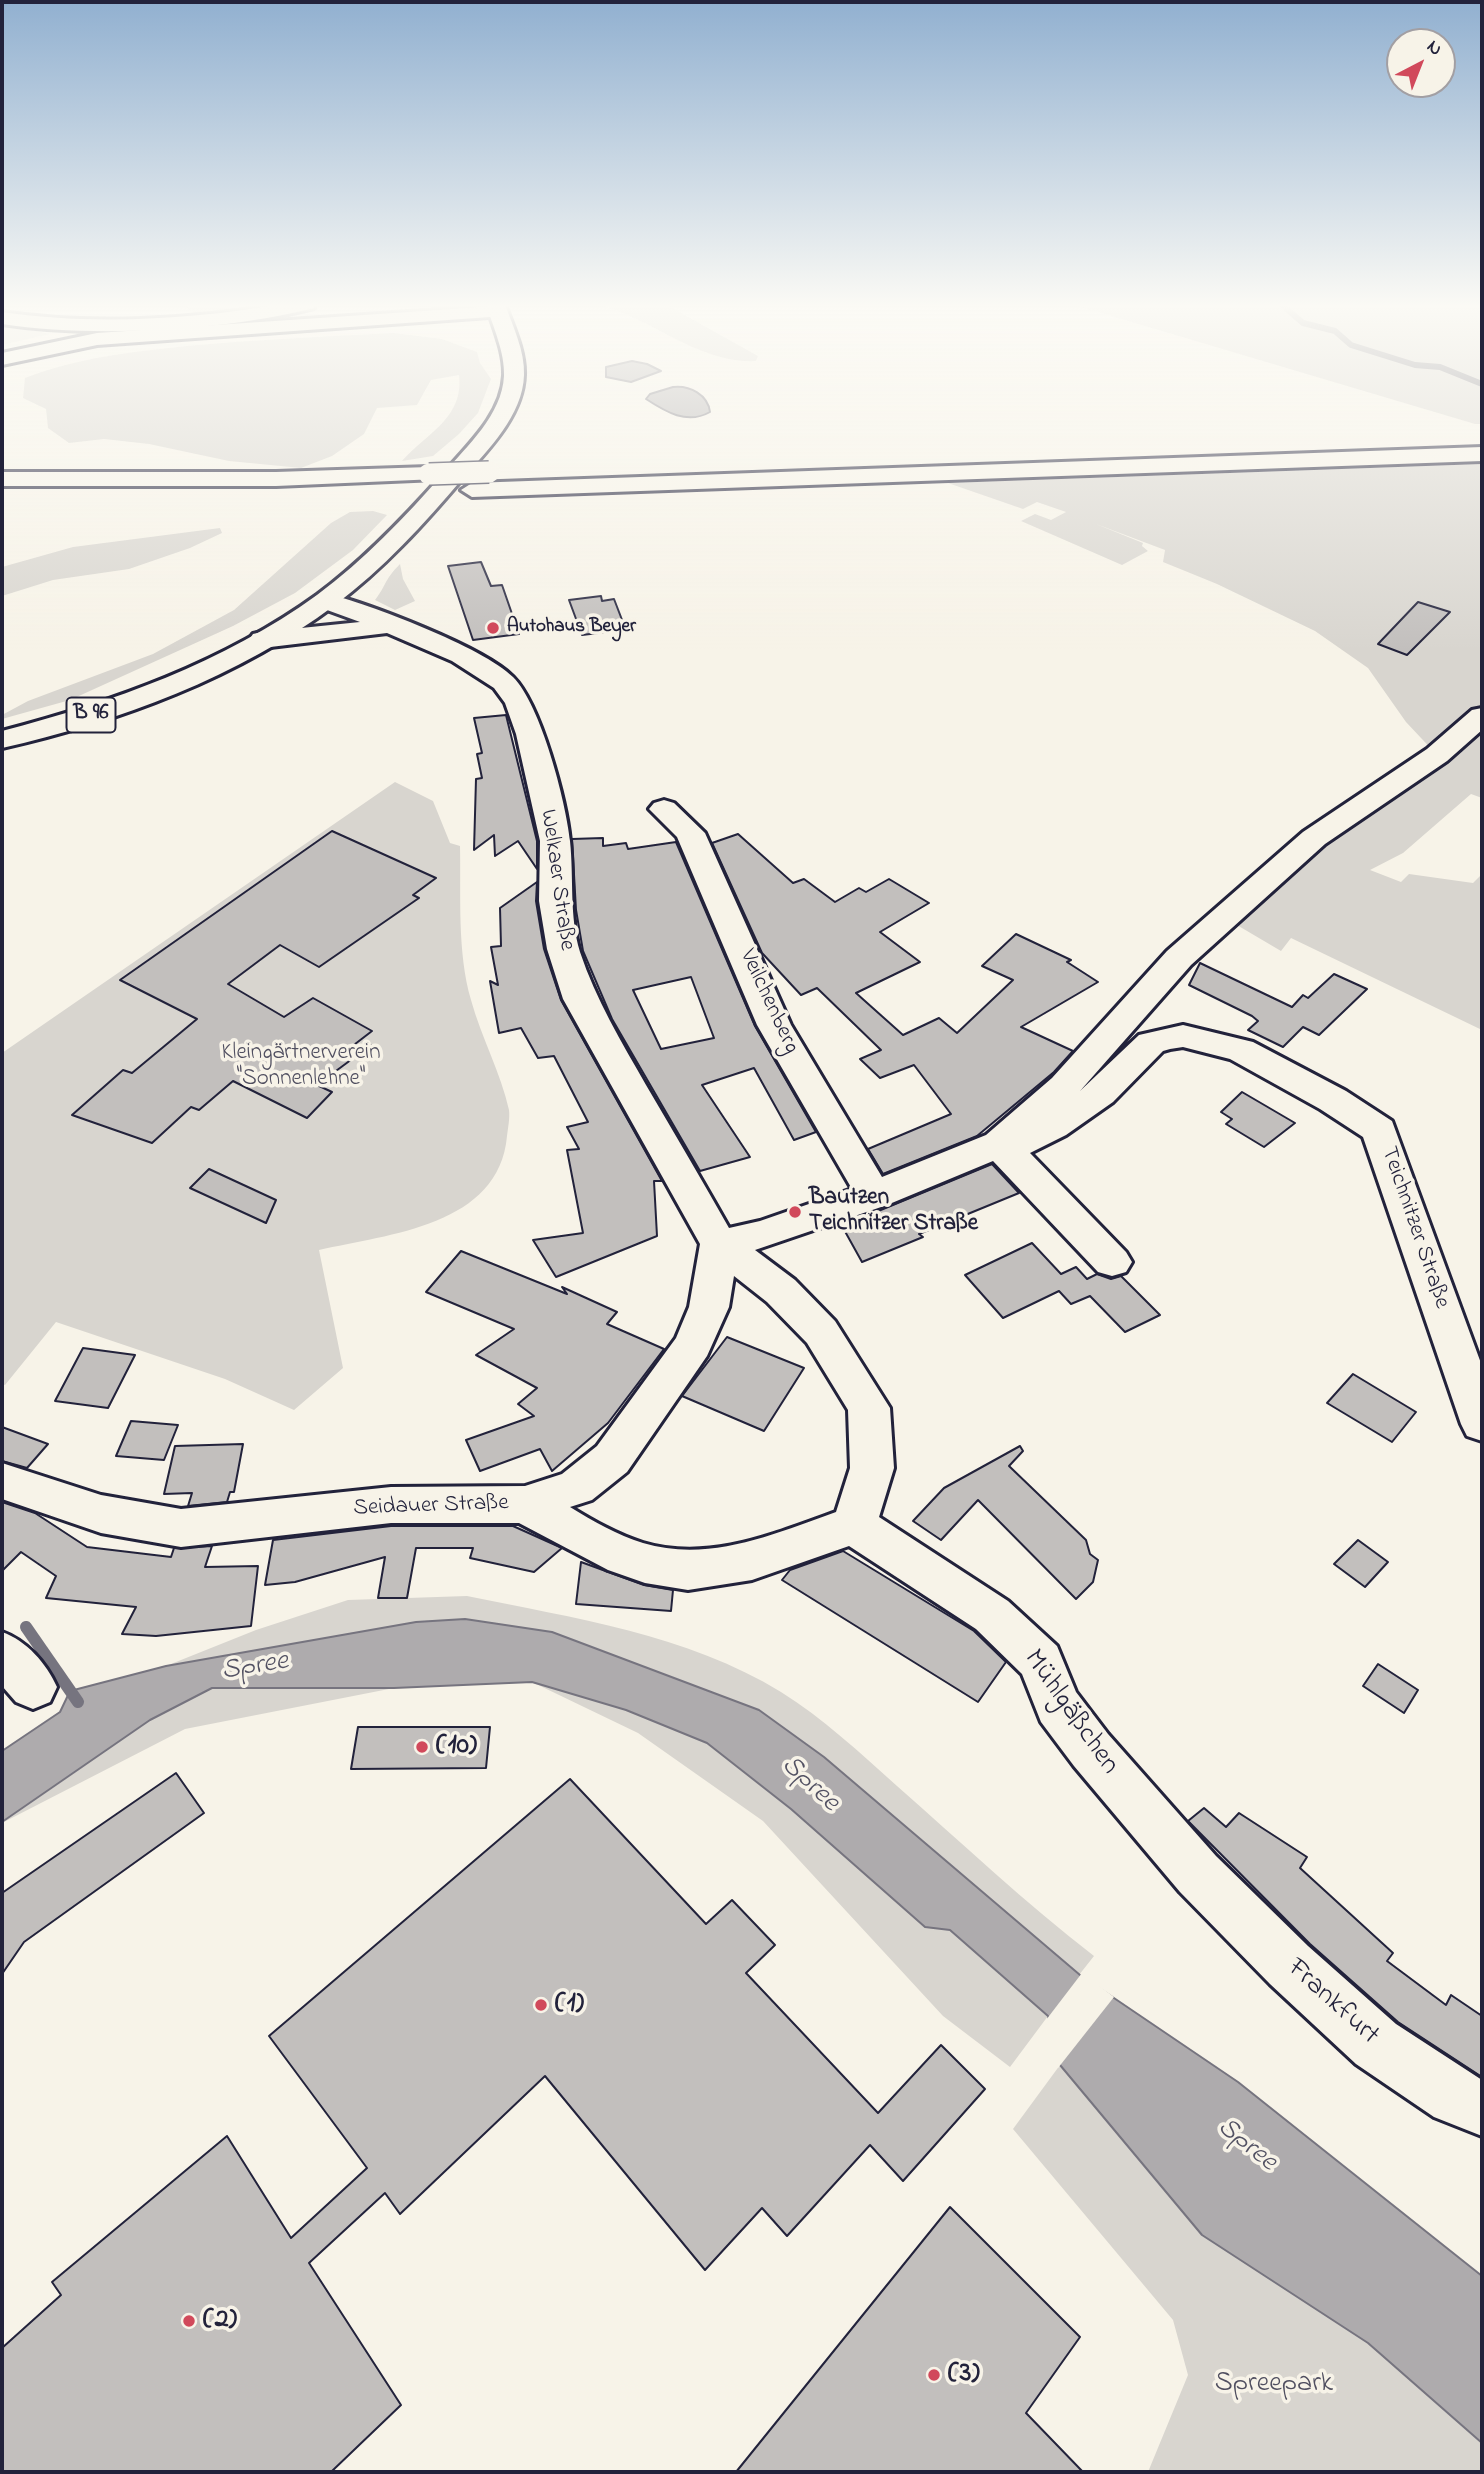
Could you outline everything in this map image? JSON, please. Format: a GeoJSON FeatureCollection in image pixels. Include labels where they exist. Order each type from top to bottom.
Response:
{"type":"FeatureCollection","features":[{"type":"Feature","properties":{"kind":"main road","name":"B 96"},"geometry":{"type":"LineString","coordinates":[[2,740],[116,706],[178,683],[262,640],[325,601],[387,547],[445,485],[485,438],[497,419]]}},
{"type":"Feature","properties":{"kind":"main road"},"geometry":{"type":"LineString","coordinates":[[2,479],[138,480],[429,474],[1482,438]]}},
{"type":"Feature","properties":{"kind":"main road"},"geometry":{"type":"LineString","coordinates":[[2,496],[412,492],[1482,454]]}},
{"type":"Feature","properties":{"kind":"main road"},"geometry":{"type":"LineString","coordinates":[[2,464],[138,480]]}},
{"type":"Feature","properties":{"kind":"main road","name":"Welkaer Straße"},"geometry":{"type":"LineString","coordinates":[[325,601],[461,654],[503,682],[517,702],[530,734],[555,841],[555,901],[563,949],[580,999],[719,1244]]}},
{"type":"Feature","properties":{"kind":"main road"},"geometry":{"type":"LineString","coordinates":[[262,640],[394,626]]}},
{"type":"Feature","properties":{"kind":"main road","name":"Teichnitzer Straße"},"geometry":{"type":"LineString","coordinates":[[719,1244],[765,1234],[874,1195],[999,1144],[1064,1086],[1179,958],[1314,838],[1437,755],[1482,716]]}},
{"type":"Feature","properties":{"kind":"main road","name":"Veilchenberg"},"geometry":{"type":"LineString","coordinates":[[664,809],[690,833],[774,1025],[874,1195]]}},
{"type":"Feature","properties":{"kind":"main road","name":"Teichnitzer Straße"},"geometry":{"type":"LineString","coordinates":[[999,1144],[1021,1143],[1053,1126],[1100,1094],[1151,1043],[1166,1038],[1183,1036],[1214,1041],[1241,1051],[1333,1100],[1379,1130],[1482,1424]]}},
{"type":"Feature","properties":{"kind":"main road"},"geometry":{"type":"LineString","coordinates":[[999,1144],[1112,1262]]}},
{"type":"Feature","properties":{"kind":"main road"},"geometry":{"type":"LineString","coordinates":[[525,1504],[589,1540],[632,1559],[687,1570],[738,1565],[854,1525],[872,1468],[869,1408],[821,1332],[781,1291],[719,1244]]}},
{"type":"Feature","properties":{"kind":"main road","name":"Seidauer Straße"},"geometry":{"type":"LineString","coordinates":[[2,1481],[101,1514],[181,1528],[391,1505],[525,1504],[577,1487],[612,1458],[693,1345],[709,1307],[719,1244]]}},
{"type":"Feature","properties":{"kind":"main road","name":"Mühlgäßchen"},"geometry":{"type":"LineString","coordinates":[[854,1525],[992,1615],[1040,1661],[1058,1706],[1091,1750],[1198,1874]]}},
{"type":"Feature","properties":{"kind":"main road"},"geometry":{"type":"LineString","coordinates":[[2,1653],[33,1686]]}},
{"type":"Feature","properties":{"kind":"main road","name":"Frankfurt"},"geometry":{"type":"LineString","coordinates":[[1198,1874],[1289,1965],[1376,2044],[1454,2097],[1482,2108]]}},
{"type":"Feature","properties":{"kind":"green space"},"geometry":{"type":"Polygon","coordinates":[[[47,419],[371,419],[364,434],[332,456],[301,468],[229,461],[149,444],[104,439],[69,443],[48,428],[47,419]]]}},
{"type":"Feature","properties":{"kind":"green space"},"geometry":{"type":"Polygon","coordinates":[[[446,419],[472,419],[433,456],[402,461],[412,451],[446,419]]]}},
{"type":"Feature","properties":{"kind":"green space"},"geometry":{"type":"Polygon","coordinates":[[[1460,419],[1482,419],[1482,424],[1460,419]]]}},
{"type":"Feature","properties":{"kind":"green space"},"geometry":{"type":"Polygon","coordinates":[[[1482,464],[1482,798],[1471,794],[1403,853],[1370,870],[1401,882],[1409,874],[1473,883],[1482,874],[1482,1030],[1291,938],[1281,951],[1225,918],[1437,755],[1406,722],[1368,668],[1315,631],[1217,584],[1163,562],[1165,550],[1096,524],[1143,543],[1142,546],[1148,551],[1122,565],[1021,521],[1035,514],[1051,520],[1066,512],[1037,502],[1023,509],[948,483],[1482,464]]]}},
{"type":"Feature","properties":{"kind":"green space"},"geometry":{"type":"Polygon","coordinates":[[[373,511],[387,515],[353,550],[295,593],[233,626],[70,700],[2,719],[2,715],[28,701],[153,654],[234,610],[331,523],[350,512],[373,511]]]}},
{"type":"Feature","properties":{"kind":"green space"},"geometry":{"type":"Polygon","coordinates":[[[220,528],[222,533],[190,548],[129,569],[53,580],[2,596],[2,567],[73,547],[220,528]]]}},
{"type":"Feature","properties":{"kind":"green space"},"geometry":{"type":"Polygon","coordinates":[[[400,564],[403,579],[415,601],[395,610],[375,600],[400,564]]]}},
{"type":"Feature","properties":{"kind":"green space","name":"Kleingärtnerverein \"Sonnenlehne\""},"geometry":{"type":"Polygon","coordinates":[[[395,782],[433,801],[450,843],[460,846],[461,924],[467,982],[475,1014],[509,1110],[507,1136],[499,1166],[484,1190],[462,1207],[436,1221],[407,1231],[319,1250],[343,1368],[294,1410],[225,1379],[56,1322],[5,1385],[2,1384],[2,1053],[395,782]]]}},
{"type":"Feature","properties":{"kind":"green space"},"geometry":{"type":"Polygon","coordinates":[[[467,1596],[628,1630],[668,1642],[745,1672],[781,1692],[841,1736],[1018,1894],[1094,1956],[1079,1975],[824,1757],[759,1710],[648,1669],[166,1666],[256,1630],[348,1600],[467,1596]]]}},
{"type":"Feature","properties":{"kind":"green space"},"geometry":{"type":"Polygon","coordinates":[[[532,1682],[626,1710],[708,1743],[791,1809],[925,1927],[950,1930],[1048,2016],[1010,2067],[943,2016],[763,1821],[638,1733],[532,1682]]]}},
{"type":"Feature","properties":{"kind":"green space"},"geometry":{"type":"Polygon","coordinates":[[[212,1688],[394,1688],[185,1729],[2,1823],[150,1720],[212,1688]]]}},
{"type":"Feature","properties":{"kind":"green space","name":"Spreepark"},"geometry":{"type":"Polygon","coordinates":[[[1060,2065],[1202,2235],[1368,2343],[1482,2443],[1482,2472],[1148,2472],[1188,2375],[1173,2320],[1013,2129],[1060,2065]]]}},
{"type":"Feature","properties":{"kind":"water","name":"Spree"},"geometry":{"type":"Polygon","coordinates":[[[465,1619],[552,1632],[759,1710],[824,1757],[1080,1975],[1238,2082],[1482,2276],[1482,2443],[1368,2343],[1202,2235],[1060,2065],[1048,2016],[950,1930],[925,1927],[791,1809],[707,1743],[626,1710],[532,1682],[394,1688],[212,1688],[150,1720],[2,1822],[2,1751],[60,1712],[70,1691],[166,1666],[416,1622],[465,1619]]]}},
{"type":"Feature","properties":{"kind":"pier"},"geometry":{"type":"Polygon","coordinates":[[[1082,1973],[1114,1997],[1058,2068],[1046,2020],[1082,1973]]]}},
{"type":"Feature","properties":{"kind":"building"},"geometry":{"type":"Polygon","coordinates":[[[481,562],[491,586],[502,585],[519,634],[473,640],[448,566],[481,562]]]}},
{"type":"Feature","properties":{"kind":"building"},"geometry":{"type":"Polygon","coordinates":[[[601,596],[602,601],[614,599],[624,625],[613,626],[615,631],[582,635],[569,600],[601,596]]]}},
{"type":"Feature","properties":{"kind":"building"},"geometry":{"type":"Polygon","coordinates":[[[1418,602],[1450,612],[1407,655],[1378,644],[1418,602]]]}},
{"type":"Feature","properties":{"kind":"building"},"geometry":{"type":"Polygon","coordinates":[[[506,715],[537,841],[537,869],[518,841],[495,856],[494,835],[474,850],[476,779],[482,778],[477,754],[482,753],[474,718],[506,715]]]}},
{"type":"Feature","properties":{"kind":"building"},"geometry":{"type":"Polygon","coordinates":[[[332,831],[436,878],[413,895],[419,898],[319,967],[280,945],[228,984],[284,1017],[313,998],[372,1031],[346,1051],[371,1045],[317,1085],[332,1092],[307,1118],[233,1081],[199,1110],[191,1107],[152,1143],[72,1115],[123,1070],[132,1073],[197,1019],[120,980],[332,831]]]}},
{"type":"Feature","properties":{"kind":"building"},"geometry":{"type":"Polygon","coordinates":[[[738,834],[793,883],[804,879],[835,902],[859,888],[866,892],[889,879],[929,903],[880,932],[920,962],[856,993],[903,1035],[939,1018],[957,1033],[1013,980],[982,966],[1016,934],[1071,960],[1067,962],[1098,982],[1021,1027],[1073,1051],[1054,1072],[977,1136],[883,1174],[868,1149],[951,1114],[914,1065],[880,1078],[860,1059],[881,1050],[817,988],[801,995],[762,953],[712,843],[738,834]]]}},
{"type":"Feature","properties":{"kind":"building"},"geometry":{"type":"Polygon","coordinates":[[[603,838],[603,846],[626,843],[628,849],[676,842],[755,1026],[816,1132],[794,1140],[754,1068],[702,1085],[750,1157],[700,1171],[612,1019],[583,951],[576,910],[572,839],[603,838]],[[691,977],[633,990],[661,1049],[714,1038],[691,977]]]}},
{"type":"Feature","properties":{"kind":"building"},"geometry":{"type":"Polygon","coordinates":[[[537,882],[536,901],[544,949],[561,1000],[662,1181],[654,1181],[657,1236],[556,1277],[533,1240],[583,1233],[567,1150],[579,1149],[567,1127],[588,1122],[554,1056],[538,1058],[521,1028],[499,1033],[490,981],[498,985],[491,947],[501,946],[500,908],[537,882]]]}},
{"type":"Feature","properties":{"kind":"building"},"geometry":{"type":"Polygon","coordinates":[[[1200,963],[1292,1007],[1303,995],[1308,998],[1334,974],[1367,989],[1319,1035],[1303,1027],[1283,1047],[1248,1030],[1258,1021],[1252,1016],[1189,985],[1200,963]]]}},
{"type":"Feature","properties":{"kind":"building"},"geometry":{"type":"Polygon","coordinates":[[[1242,1092],[1295,1123],[1264,1147],[1226,1124],[1232,1119],[1221,1112],[1242,1092]]]}},
{"type":"Feature","properties":{"kind":"building"},"geometry":{"type":"Polygon","coordinates":[[[992,1164],[1019,1193],[919,1234],[923,1237],[862,1262],[842,1226],[992,1164]]]}},
{"type":"Feature","properties":{"kind":"building"},"geometry":{"type":"Polygon","coordinates":[[[209,1169],[276,1200],[266,1223],[190,1188],[209,1169]]]}},
{"type":"Feature","properties":{"kind":"building"},"geometry":{"type":"Polygon","coordinates":[[[1032,1243],[1061,1274],[1076,1267],[1087,1279],[1097,1274],[1111,1279],[1121,1276],[1160,1315],[1125,1332],[1090,1296],[1071,1304],[1059,1291],[1003,1318],[965,1275],[1032,1243]]]}},
{"type":"Feature","properties":{"kind":"building"},"geometry":{"type":"Polygon","coordinates":[[[461,1251],[567,1294],[562,1287],[617,1312],[607,1324],[664,1349],[608,1423],[552,1471],[540,1449],[480,1471],[466,1440],[534,1416],[518,1404],[537,1388],[476,1355],[514,1329],[426,1292],[461,1251]]]}},
{"type":"Feature","properties":{"kind":"building"},"geometry":{"type":"Polygon","coordinates":[[[727,1337],[804,1368],[764,1431],[682,1396],[727,1337]]]}},
{"type":"Feature","properties":{"kind":"building"},"geometry":{"type":"Polygon","coordinates":[[[83,1348],[135,1355],[108,1408],[55,1401],[83,1348]]]}},
{"type":"Feature","properties":{"kind":"building"},"geometry":{"type":"Polygon","coordinates":[[[1353,1374],[1416,1412],[1392,1442],[1327,1403],[1353,1374]]]}},
{"type":"Feature","properties":{"kind":"building"},"geometry":{"type":"Polygon","coordinates":[[[131,1421],[178,1425],[164,1460],[116,1456],[131,1421]]]}},
{"type":"Feature","properties":{"kind":"building"},"geometry":{"type":"Polygon","coordinates":[[[2,1427],[48,1444],[27,1468],[2,1461],[2,1427]]]}},
{"type":"Feature","properties":{"kind":"building"},"geometry":{"type":"Polygon","coordinates":[[[243,1444],[234,1492],[230,1492],[227,1502],[188,1506],[192,1493],[164,1494],[175,1446],[243,1444]]]}},
{"type":"Feature","properties":{"kind":"building"},"geometry":{"type":"Polygon","coordinates":[[[1020,1446],[1023,1451],[1009,1466],[1086,1540],[1090,1554],[1098,1560],[1093,1582],[1076,1599],[978,1500],[941,1540],[913,1521],[944,1488],[1020,1446]]]}},
{"type":"Feature","properties":{"kind":"building"},"geometry":{"type":"Polygon","coordinates":[[[2,1502],[35,1513],[87,1547],[171,1557],[174,1548],[212,1546],[205,1567],[258,1566],[251,1626],[156,1636],[122,1634],[136,1607],[46,1598],[56,1576],[21,1552],[2,1571],[2,1502]]]}},
{"type":"Feature","properties":{"kind":"building"},"geometry":{"type":"Polygon","coordinates":[[[391,1526],[513,1526],[562,1548],[534,1572],[470,1558],[473,1548],[416,1548],[407,1598],[378,1598],[385,1557],[295,1582],[265,1585],[273,1540],[391,1526]]]}},
{"type":"Feature","properties":{"kind":"building"},"geometry":{"type":"Polygon","coordinates":[[[1358,1540],[1388,1562],[1365,1587],[1334,1564],[1358,1540]]]}},
{"type":"Feature","properties":{"kind":"building"},"geometry":{"type":"Polygon","coordinates":[[[843,1551],[974,1631],[1006,1662],[978,1702],[782,1580],[790,1570],[843,1551]]]}},
{"type":"Feature","properties":{"kind":"building"},"geometry":{"type":"Polygon","coordinates":[[[581,1562],[644,1585],[673,1590],[671,1611],[576,1604],[581,1562]]]}},
{"type":"Feature","properties":{"kind":"building"},"geometry":{"type":"Polygon","coordinates":[[[1378,1664],[1418,1690],[1404,1713],[1363,1686],[1378,1664]]]}},
{"type":"Feature","properties":{"kind":"building","name":"(10)"},"geometry":{"type":"Polygon","coordinates":[[[358,1727],[490,1727],[486,1768],[351,1769],[358,1727]]]}},
{"type":"Feature","properties":{"kind":"building"},"geometry":{"type":"Polygon","coordinates":[[[176,1773],[204,1813],[24,1942],[2,1974],[2,1893],[176,1773]]]}},
{"type":"Feature","properties":{"kind":"building","name":"(1)"},"geometry":{"type":"Polygon","coordinates":[[[570,1779],[706,1924],[732,1900],[775,1945],[746,1973],[878,2113],[941,2045],[985,2089],[903,2181],[870,2145],[787,2236],[762,2208],[705,2270],[545,2076],[400,2214],[385,2193],[309,2263],[401,2405],[331,2472],[2,2472],[2,2348],[61,2295],[52,2282],[227,2136],[291,2238],[367,2168],[269,2036],[570,1779]]]}},
{"type":"Feature","properties":{"kind":"building"},"geometry":{"type":"Polygon","coordinates":[[[1204,1808],[1226,1827],[1239,1813],[1307,1857],[1300,1868],[1393,1953],[1387,1961],[1446,2005],[1451,1995],[1482,2016],[1482,2077],[1398,2022],[1310,1944],[1188,1821],[1204,1808]]]}},
{"type":"Feature","properties":{"kind":"building","name":"(3)"},"geometry":{"type":"Polygon","coordinates":[[[950,2207],[1080,2337],[1026,2413],[1083,2472],[736,2472],[950,2207]]]}},
{"type":"Feature","properties":{"kind":"waterway"},"geometry":{"type":"LineString","coordinates":[[26,1627],[78,1702]]}},
{"type":"Feature","properties":{"kind":"place","name":"Autohaus Beyer"},"geometry":{"type":"Point","coordinates":[493,628]}},
{"type":"Feature","properties":{"kind":"place","name":"Bautzen Teichnitzer Straße"},"geometry":{"type":"Point","coordinates":[795,1212]}},
{"type":"Feature","properties":{"kind":"place","name":"(10)"},"geometry":{"type":"Point","coordinates":[422,1747]}},
{"type":"Feature","properties":{"kind":"place","name":"(1)"},"geometry":{"type":"Point","coordinates":[541,2005]}},
{"type":"Feature","properties":{"kind":"place","name":"(2)"},"geometry":{"type":"Point","coordinates":[189,2321]}},
{"type":"Feature","properties":{"kind":"place","name":"(3)"},"geometry":{"type":"Point","coordinates":[934,2375]}}]}
